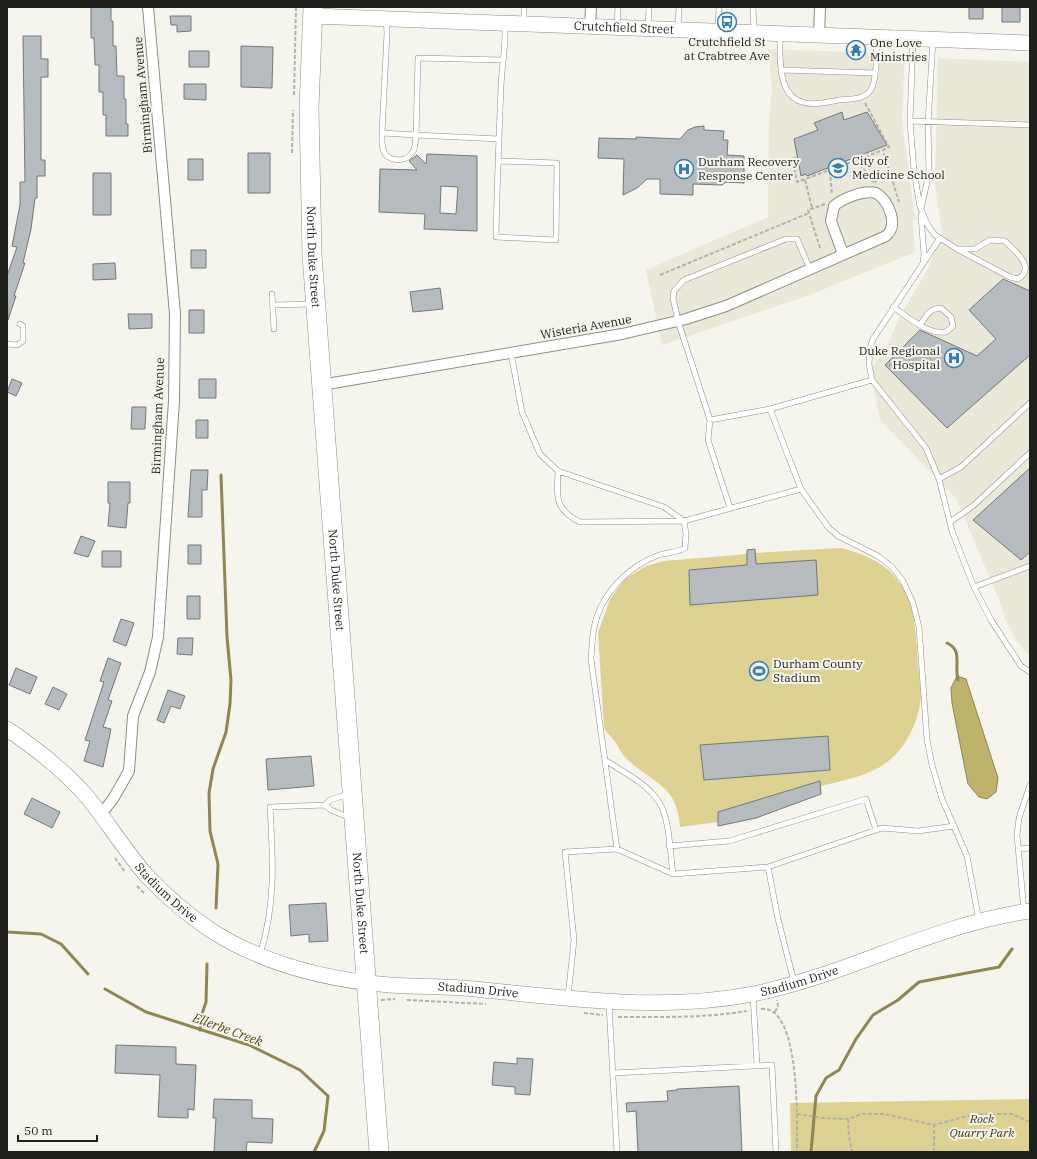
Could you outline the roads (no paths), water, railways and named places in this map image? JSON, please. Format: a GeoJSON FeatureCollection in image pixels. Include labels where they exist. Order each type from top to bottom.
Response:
{"type":"FeatureCollection","features":[{"type":"Feature","properties":{"kind":"highway","name":"North Duke Street"},"geometry":{"type":"LineString","coordinates":[[313,12],[310,108],[310,187],[316,304],[379,1152]]}},
{"type":"Feature","properties":{"kind":"street","name":"Birmingham Avenue"},"geometry":{"type":"LineString","coordinates":[[100,814],[113,799],[129,771],[133,716],[150,672],[158,637],[174,401],[174,287],[148,7]]}},
{"type":"Feature","properties":{"kind":"street"},"geometry":{"type":"LineString","coordinates":[[590,27],[591,7]]}},
{"type":"Feature","properties":{"kind":"street"},"geometry":{"type":"LineString","coordinates":[[819,35],[820,7]]}},
{"type":"Feature","properties":{"kind":"street","name":"Crutchfield Street"},"geometry":{"type":"LineString","coordinates":[[313,12],[386,19],[1030,43]]}},
{"type":"Feature","properties":{"kind":"street","name":"Wisteria Avenue"},"geometry":{"type":"LineString","coordinates":[[321,385],[622,334],[678,322],[726,306],[882,238],[890,231],[892,224],[889,210],[882,198],[876,193],[864,194],[847,199],[834,206],[831,222],[843,254]]}},
{"type":"Feature","properties":{"kind":"street","name":"Stadium Drive"},"geometry":{"type":"LineString","coordinates":[[7,729],[42,754],[72,781],[100,814],[146,874],[171,899],[214,932],[260,955],[308,971],[367,982],[390,985],[456,987],[609,1002],[662,1004],[704,1000],[753,994],[795,983],[979,921],[1027,912]]}},
{"type":"Feature","properties":{"kind":"lane"},"geometry":{"type":"LineString","coordinates":[[524,7],[524,24]]}},
{"type":"Feature","properties":{"kind":"lane"},"geometry":{"type":"LineString","coordinates":[[617,27],[618,7]]}},
{"type":"Feature","properties":{"kind":"lane"},"geometry":{"type":"LineString","coordinates":[[648,29],[649,7]]}},
{"type":"Feature","properties":{"kind":"lane"},"geometry":{"type":"LineString","coordinates":[[678,30],[679,7]]}},
{"type":"Feature","properties":{"kind":"lane"},"geometry":{"type":"LineString","coordinates":[[718,31],[719,7]]}},
{"type":"Feature","properties":{"kind":"lane"},"geometry":{"type":"LineString","coordinates":[[753,7],[754,33]]}},
{"type":"Feature","properties":{"kind":"lane"},"geometry":{"type":"LineString","coordinates":[[386,19],[382,142],[387,155],[400,159],[408,158],[413,153],[416,135],[418,58],[502,60]]}},
{"type":"Feature","properties":{"kind":"lane"},"geometry":{"type":"LineString","coordinates":[[498,161],[557,163],[556,240],[496,237],[498,161],[502,60],[505,23]]}},
{"type":"Feature","properties":{"kind":"lane"},"geometry":{"type":"LineString","coordinates":[[780,34],[782,70],[786,89],[793,99],[804,103],[817,104],[862,97],[870,92],[874,84],[876,37]]}},
{"type":"Feature","properties":{"kind":"lane"},"geometry":{"type":"LineString","coordinates":[[913,39],[910,121],[914,172],[921,209],[924,254],[922,266]]}},
{"type":"Feature","properties":{"kind":"lane"},"geometry":{"type":"LineString","coordinates":[[933,39],[928,122],[929,172],[921,209],[927,224],[935,235],[957,250],[1010,277],[1018,279],[1023,276],[1027,268],[1025,262],[1005,241],[990,240],[975,250],[957,250]]}},
{"type":"Feature","properties":{"kind":"lane"},"geometry":{"type":"LineString","coordinates":[[782,70],[875,73]]}},
{"type":"Feature","properties":{"kind":"lane"},"geometry":{"type":"LineString","coordinates":[[910,121],[1030,125]]}},
{"type":"Feature","properties":{"kind":"lane"},"geometry":{"type":"LineString","coordinates":[[382,133],[499,139]]}},
{"type":"Feature","properties":{"kind":"lane"},"geometry":{"type":"LineString","coordinates":[[730,508],[708,440],[710,420],[678,322],[673,298],[674,291],[684,280],[778,242],[792,238],[798,239],[810,269]]}},
{"type":"Feature","properties":{"kind":"lane"},"geometry":{"type":"LineString","coordinates":[[940,238],[872,339],[869,364],[872,380],[926,448],[939,479],[950,522],[974,587],[990,620],[1021,666],[1030,672]]}},
{"type":"Feature","properties":{"kind":"lane"},"geometry":{"type":"LineString","coordinates":[[272,294],[274,329]]}},
{"type":"Feature","properties":{"kind":"lane"},"geometry":{"type":"LineString","coordinates":[[273,306],[316,304]]}},
{"type":"Feature","properties":{"kind":"lane"},"geometry":{"type":"LineString","coordinates":[[893,307],[920,325],[940,333],[946,332],[953,326],[951,317],[941,308],[936,308],[931,311],[920,325]]}},
{"type":"Feature","properties":{"kind":"lane"},"geometry":{"type":"LineString","coordinates":[[7,344],[17,345],[23,341],[23,326],[20,324]]}},
{"type":"Feature","properties":{"kind":"lane"},"geometry":{"type":"LineString","coordinates":[[511,353],[522,412],[540,454],[558,471],[664,507],[684,521],[686,534],[685,548],[678,552],[660,555],[636,566],[620,579],[600,608],[594,627],[591,658],[617,849]]}},
{"type":"Feature","properties":{"kind":"lane"},"geometry":{"type":"LineString","coordinates":[[710,420],[770,409],[872,380]]}},
{"type":"Feature","properties":{"kind":"lane"},"geometry":{"type":"LineString","coordinates":[[939,479],[961,468],[1030,403]]}},
{"type":"Feature","properties":{"kind":"lane"},"geometry":{"type":"LineString","coordinates":[[770,409],[802,489],[828,527],[838,536],[878,556],[892,567],[903,581],[913,603],[919,627],[927,740],[942,799],[967,856],[979,921]]}},
{"type":"Feature","properties":{"kind":"lane"},"geometry":{"type":"LineString","coordinates":[[950,522],[972,506],[1030,453]]}},
{"type":"Feature","properties":{"kind":"lane"},"geometry":{"type":"LineString","coordinates":[[558,471],[557,501],[566,515],[580,522],[684,521],[802,489]]}},
{"type":"Feature","properties":{"kind":"lane"},"geometry":{"type":"LineString","coordinates":[[974,587],[1030,566]]}},
{"type":"Feature","properties":{"kind":"lane"},"geometry":{"type":"LineString","coordinates":[[605,760],[636,780],[659,801],[664,813],[673,874]]}},
{"type":"Feature","properties":{"kind":"lane"},"geometry":{"type":"LineString","coordinates":[[1027,912],[1017,835],[1019,818],[1030,785]]}},
{"type":"Feature","properties":{"kind":"lane"},"geometry":{"type":"LineString","coordinates":[[260,955],[266,933],[274,865],[270,808],[325,805],[330,800],[352,793]]}},
{"type":"Feature","properties":{"kind":"lane"},"geometry":{"type":"LineString","coordinates":[[669,846],[729,841],[866,798],[876,830]]}},
{"type":"Feature","properties":{"kind":"lane"},"geometry":{"type":"LineString","coordinates":[[325,805],[331,810],[354,820]]}},
{"type":"Feature","properties":{"kind":"lane"},"geometry":{"type":"LineString","coordinates":[[568,998],[574,940],[565,852],[617,849],[673,874],[768,867],[882,828],[918,831],[954,826]]}},
{"type":"Feature","properties":{"kind":"lane"},"geometry":{"type":"LineString","coordinates":[[1018,849],[1030,848]]}},
{"type":"Feature","properties":{"kind":"lane"},"geometry":{"type":"LineString","coordinates":[[768,867],[778,919],[795,983]]}},
{"type":"Feature","properties":{"kind":"lane"},"geometry":{"type":"LineString","coordinates":[[753,994],[757,1066]]}},
{"type":"Feature","properties":{"kind":"lane"},"geometry":{"type":"LineString","coordinates":[[609,1002],[617,1152]]}},
{"type":"Feature","properties":{"kind":"lane"},"geometry":{"type":"LineString","coordinates":[[613,1073],[772,1065],[776,1152]]}},
{"type":"Feature","properties":{"kind":"waterway"},"geometry":{"type":"LineString","coordinates":[[216,908],[218,864],[210,831],[209,793],[213,769],[226,732],[230,704],[231,680],[227,637],[221,475]]}},
{"type":"Feature","properties":{"kind":"waterway"},"geometry":{"type":"LineString","coordinates":[[947,643],[955,650],[958,680]]}},
{"type":"Feature","properties":{"kind":"waterway","name":"Ellerbe Creek"},"geometry":{"type":"LineString","coordinates":[[7,932],[41,934],[61,944],[88,974]]}},
{"type":"Feature","properties":{"kind":"waterway"},"geometry":{"type":"LineString","coordinates":[[811,1152],[816,1096],[826,1078],[839,1070],[856,1039],[873,1015],[898,1000],[919,982],[999,967],[1012,949]]}},
{"type":"Feature","properties":{"kind":"waterway"},"geometry":{"type":"LineString","coordinates":[[200,1030],[202,1014],[206,1002],[207,964]]}},
{"type":"Feature","properties":{"kind":"waterway","name":"Ellerbe Creek"},"geometry":{"type":"LineString","coordinates":[[105,989],[146,1012],[249,1045],[300,1070],[328,1096],[324,1131],[314,1152]]}},
{"type":"Feature","properties":{"kind":"place","name":"Crutchfield St at Crabtree Ave"},"geometry":{"type":"Point","coordinates":[727,22]}},
{"type":"Feature","properties":{"kind":"place","name":"One Love Ministries"},"geometry":{"type":"Point","coordinates":[856,50]}},
{"type":"Feature","properties":{"kind":"place","name":"City of Medicine School"},"geometry":{"type":"Point","coordinates":[838,168]}},
{"type":"Feature","properties":{"kind":"place","name":"Durham Recovery Response Center"},"geometry":{"type":"Point","coordinates":[684,169]}},
{"type":"Feature","properties":{"kind":"place","name":"Duke Regional Hospital"},"geometry":{"type":"Point","coordinates":[954,358]}},
{"type":"Feature","properties":{"kind":"place","name":"Durham County Stadium"},"geometry":{"type":"Point","coordinates":[759,671]}},
{"type":"Feature","properties":{"kind":"park label","name":"Rock Quarry Park"},"geometry":{"type":"Point","coordinates":[982,1126]}}]}
